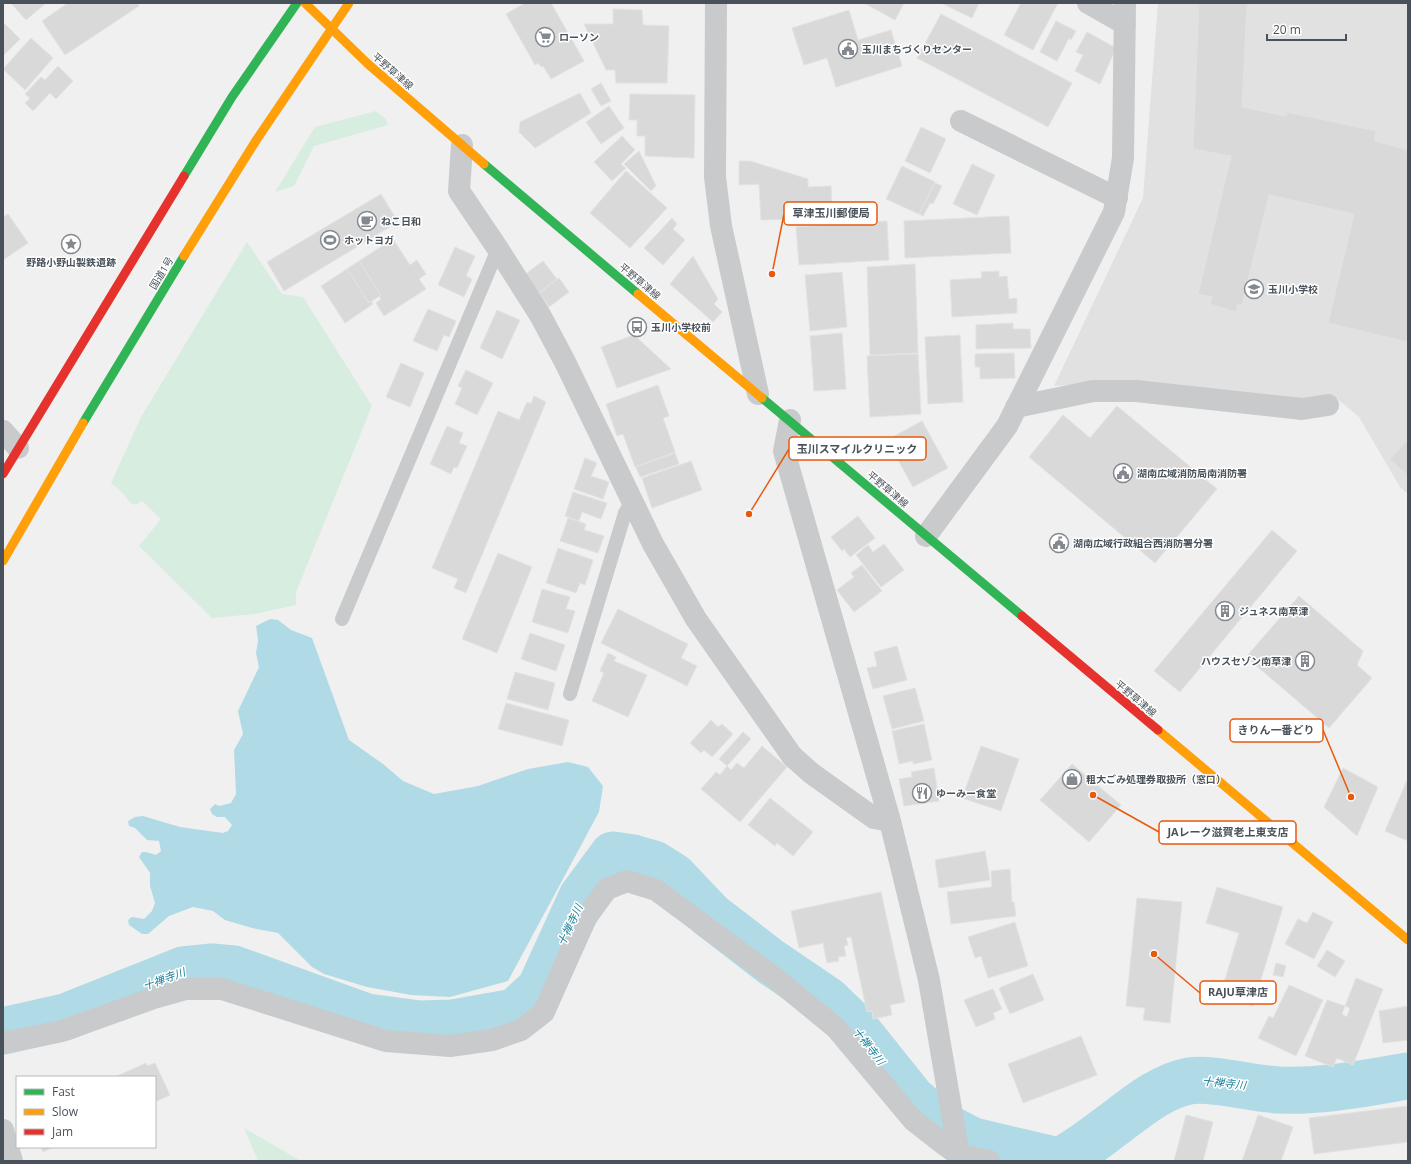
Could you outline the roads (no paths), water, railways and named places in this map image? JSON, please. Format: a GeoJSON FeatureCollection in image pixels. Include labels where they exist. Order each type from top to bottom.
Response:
{"type":"FeatureCollection","features":[{"type":"Feature","properties":{"kind":"main road"},"geometry":{"type":"LineString","coordinates":[[3,474],[232,97],[297,3]]}},
{"type":"Feature","properties":{"kind":"main road","name":"平野草津線"},"geometry":{"type":"LineString","coordinates":[[305,3],[368,64],[462,145],[1408,940]]}},
{"type":"Feature","properties":{"kind":"main road","name":"国道1号"},"geometry":{"type":"LineString","coordinates":[[3,561],[58,465],[175,272],[267,124],[349,3]]}},
{"type":"Feature","properties":{"kind":"street"},"geometry":{"type":"LineString","coordinates":[[716,3],[714,177],[721,226],[758,394]]}},
{"type":"Feature","properties":{"kind":"street"},"geometry":{"type":"LineString","coordinates":[[926,536],[1006,426],[1114,212],[1123,158],[1125,13],[1088,3]]}},
{"type":"Feature","properties":{"kind":"street"},"geometry":{"type":"LineString","coordinates":[[961,121],[1116,198]]}},
{"type":"Feature","properties":{"kind":"street"},"geometry":{"type":"LineString","coordinates":[[462,145],[459,191],[540,315],[565,362],[653,544],[696,619],[792,756],[810,773],[874,818],[890,821]]}},
{"type":"Feature","properties":{"kind":"street"},"geometry":{"type":"LineString","coordinates":[[1016,407],[1093,391],[1136,391],[1302,409],[1328,405]]}},
{"type":"Feature","properties":{"kind":"street"},"geometry":{"type":"LineString","coordinates":[[790,420],[784,451],[890,821],[929,980],[958,1145]]}},
{"type":"Feature","properties":{"kind":"street"},"geometry":{"type":"LineString","coordinates":[[3,431],[18,448]]}},
{"type":"Feature","properties":{"kind":"street"},"geometry":{"type":"LineString","coordinates":[[3,1043],[62,1032],[154,998],[186,989],[222,990],[386,1041],[450,1046],[492,1040],[521,1030],[544,1012],[585,919],[607,889],[627,881],[656,890],[775,978],[836,1028],[913,1120],[989,1161]]}},
{"type":"Feature","properties":{"kind":"street"},"geometry":{"type":"LineString","coordinates":[[3,1130],[12,1161]]}},
{"type":"Feature","properties":{"kind":"lane"},"geometry":{"type":"LineString","coordinates":[[342,619],[498,249]]}},
{"type":"Feature","properties":{"kind":"lane"},"geometry":{"type":"LineString","coordinates":[[570,694],[625,513],[632,501]]}},
{"type":"Feature","properties":{"kind":"water"},"geometry":{"type":"Polygon","coordinates":[[[270,619],[278,620],[291,630],[312,638],[349,740],[383,764],[403,781],[434,794],[478,786],[528,769],[568,762],[588,767],[603,786],[599,812],[508,981],[450,997],[411,995],[367,987],[324,974],[312,967],[278,933],[252,928],[225,920],[213,911],[193,907],[169,916],[148,934],[142,934],[129,925],[128,920],[132,917],[144,919],[152,911],[155,903],[150,886],[150,873],[139,857],[142,852],[156,855],[161,851],[159,841],[147,840],[135,828],[129,826],[128,821],[135,817],[143,816],[180,827],[223,833],[228,831],[232,825],[225,817],[217,817],[212,814],[210,809],[215,804],[219,806],[231,803],[236,794],[234,750],[243,734],[238,711],[259,667],[256,653],[258,641],[256,626],[270,619]]]}},
{"type":"Feature","properties":{"kind":"waterway","name":"十禅寺川"},"geometry":{"type":"LineString","coordinates":[[3,1031],[65,1017],[183,970],[212,967],[234,969],[367,1017],[420,1024],[453,1023],[515,1012],[540,989],[582,897],[613,855],[633,858],[654,864],[673,876],[710,915],[771,962],[827,1000],[852,1024],[912,1099],[944,1126],[973,1141],[1058,1161]]}},
{"type":"Feature","properties":{"kind":"waterway","name":"十禅寺川"},"geometry":{"type":"LineString","coordinates":[[1061,1161],[1156,1094],[1178,1084],[1189,1081],[1199,1080],[1221,1082],[1279,1090],[1311,1090],[1408,1076]]}},
{"type":"Feature","properties":{"kind":"place","name":"ローソン"},"geometry":{"type":"Point","coordinates":[545,37]}},
{"type":"Feature","properties":{"kind":"place","name":"玉川まちづくりセンター"},"geometry":{"type":"Point","coordinates":[848,49]}},
{"type":"Feature","properties":{"kind":"place","name":"ねこ日和"},"geometry":{"type":"Point","coordinates":[367,221]}},
{"type":"Feature","properties":{"kind":"place","name":"ホットヨガ"},"geometry":{"type":"Point","coordinates":[330,240]}},
{"type":"Feature","properties":{"kind":"place","name":"野路小野山製鉄遺跡"},"geometry":{"type":"Point","coordinates":[71,244]}},
{"type":"Feature","properties":{"kind":"place","name":"草津玉川郵便局"},"geometry":{"type":"Point","coordinates":[772,274]}},
{"type":"Feature","properties":{"kind":"place","name":"玉川小学校"},"geometry":{"type":"Point","coordinates":[1254,289]}},
{"type":"Feature","properties":{"kind":"place","name":"玉川小学校前"},"geometry":{"type":"Point","coordinates":[637,327]}},
{"type":"Feature","properties":{"kind":"place","name":"湖南広域消防局南消防署"},"geometry":{"type":"Point","coordinates":[1123,473]}},
{"type":"Feature","properties":{"kind":"place","name":"玉川スマイルクリニック"},"geometry":{"type":"Point","coordinates":[749,514]}},
{"type":"Feature","properties":{"kind":"place","name":"湖南広域行政組合西消防署分署"},"geometry":{"type":"Point","coordinates":[1059,543]}},
{"type":"Feature","properties":{"kind":"place","name":"ジュネス南草津"},"geometry":{"type":"Point","coordinates":[1225,611]}},
{"type":"Feature","properties":{"kind":"place","name":"ハウスセゾン南草津"},"geometry":{"type":"Point","coordinates":[1305,661]}},
{"type":"Feature","properties":{"kind":"place","name":"粗大ごみ処理券取扱所（窓口）"},"geometry":{"type":"Point","coordinates":[1072,779]}},
{"type":"Feature","properties":{"kind":"place","name":"ゆーみー食堂"},"geometry":{"type":"Point","coordinates":[922,793]}},
{"type":"Feature","properties":{"kind":"place","name":"JAレーク滋賀老上東支店"},"geometry":{"type":"Point","coordinates":[1093,795]}},
{"type":"Feature","properties":{"kind":"place","name":"きりん一番どり"},"geometry":{"type":"Point","coordinates":[1351,797]}},
{"type":"Feature","properties":{"kind":"place","name":"RAJU草津店"},"geometry":{"type":"Point","coordinates":[1154,954]}}]}
